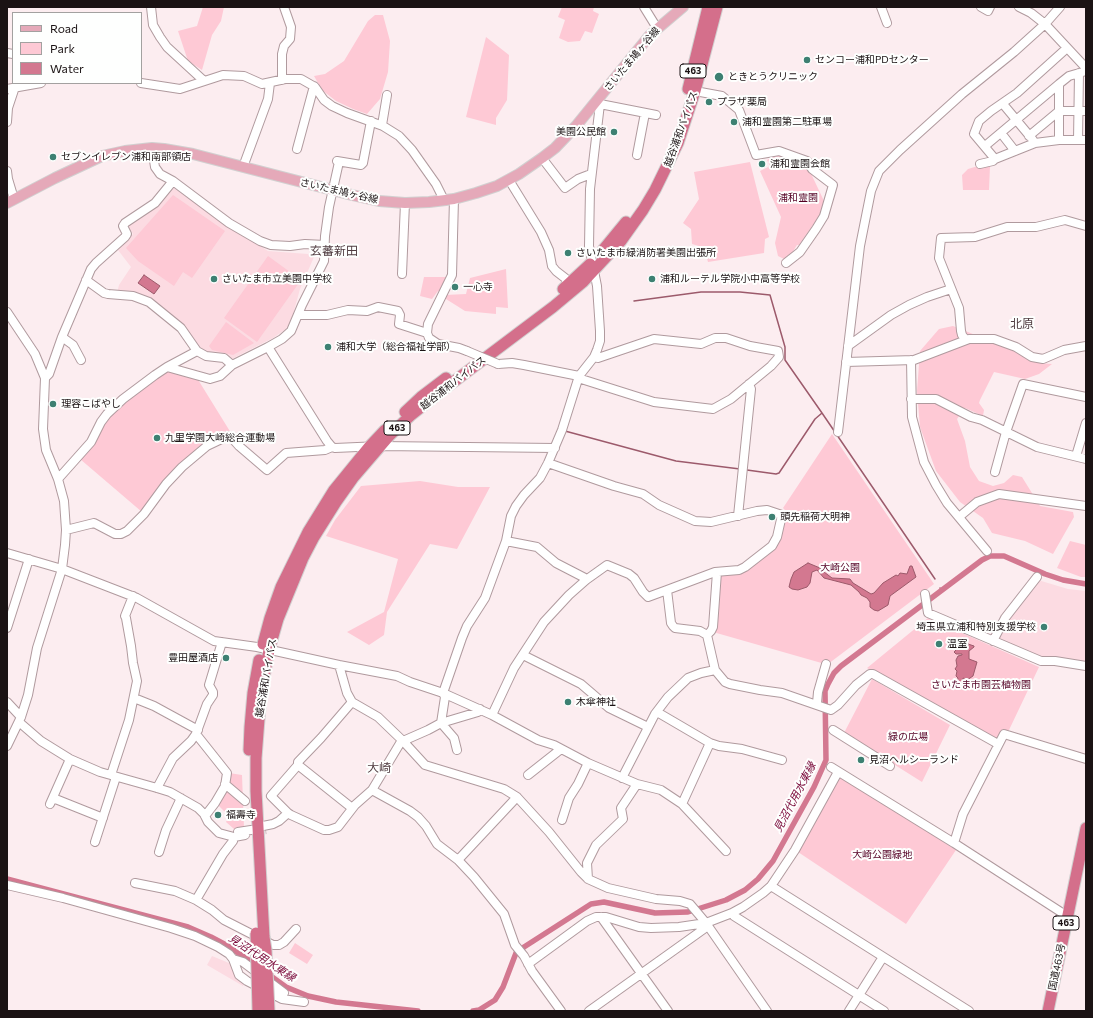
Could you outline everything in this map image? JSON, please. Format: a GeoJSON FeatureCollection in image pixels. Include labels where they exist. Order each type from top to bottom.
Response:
{"type":"FeatureCollection","features":[{"type":"Feature","properties":{"kind":"highway","name":"越谷浦和バイパス"},"geometry":{"type":"LineString","coordinates":[[375,447],[410,416],[553,307],[583,282],[643,197],[675,134],[685,101],[708,7]]}},
{"type":"Feature","properties":{"kind":"highway","name":"越谷浦和バイパス"},"geometry":{"type":"LineString","coordinates":[[260,936],[255,831],[256,751],[266,649],[289,589],[314,537],[375,447],[421,397],[540,308],[568,284],[593,266],[621,241],[655,190],[678,143],[695,91],[716,7]]}},
{"type":"Feature","properties":{"kind":"highway","name":"国道463号"},"geometry":{"type":"LineString","coordinates":[[1048,1011],[1086,828]]}},
{"type":"Feature","properties":{"kind":"highway","name":"463"},"geometry":{"type":"LineString","coordinates":[[258,1011],[260,936]]}},
{"type":"Feature","properties":{"kind":"highway","name":"463"},"geometry":{"type":"LineString","coordinates":[[260,936],[266,957],[269,1011]]}},
{"type":"Feature","properties":{"kind":"main road","name":"さいたま鳩ヶ谷線"},"geometry":{"type":"LineString","coordinates":[[11,201],[62,174],[102,156],[125,151],[152,148],[178,151],[379,201],[404,203],[449,200],[487,190],[509,180],[542,158],[566,137],[598,103],[635,53],[657,28],[683,7]]}},
{"type":"Feature","properties":{"kind":"street"},"geometry":{"type":"LineString","coordinates":[[151,7],[153,25],[160,37],[167,46],[204,81]]}},
{"type":"Feature","properties":{"kind":"street"},"geometry":{"type":"LineString","coordinates":[[282,80],[282,54],[284,46],[290,39],[291,27],[284,7]]}},
{"type":"Feature","properties":{"kind":"street"},"geometry":{"type":"LineString","coordinates":[[644,7],[657,28]]}},
{"type":"Feature","properties":{"kind":"street"},"geometry":{"type":"LineString","coordinates":[[881,7],[887,23]]}},
{"type":"Feature","properties":{"kind":"street"},"geometry":{"type":"LineString","coordinates":[[981,7],[988,11],[990,7]]}},
{"type":"Feature","properties":{"kind":"street"},"geometry":{"type":"LineString","coordinates":[[980,164],[993,161],[995,158],[1035,143],[1058,140],[1082,140],[1084,71],[1067,48],[1045,24],[1030,13],[1018,7]]}},
{"type":"Feature","properties":{"kind":"street"},"geometry":{"type":"LineString","coordinates":[[838,432],[860,246],[871,191],[879,171],[962,94],[1014,52],[1045,24],[1060,7]]}},
{"type":"Feature","properties":{"kind":"street"},"geometry":{"type":"LineString","coordinates":[[995,158],[974,134],[979,121],[990,111],[1017,93],[1067,48]]}},
{"type":"Feature","properties":{"kind":"street"},"geometry":{"type":"LineString","coordinates":[[985,146],[1069,76],[1084,71]]}},
{"type":"Feature","properties":{"kind":"street"},"geometry":{"type":"LineString","coordinates":[[142,83],[180,89],[223,74],[244,76],[262,84],[282,80],[301,79],[314,86],[324,100],[332,106],[347,113],[382,125],[399,136],[412,150],[449,200],[452,275],[428,324],[427,333],[429,338],[438,344],[459,348],[498,364],[512,363],[579,377],[654,402],[713,409],[731,399],[779,357],[778,351],[750,346],[726,338],[715,338],[701,344],[654,339],[598,358],[594,357]]}},
{"type":"Feature","properties":{"kind":"street"},"geometry":{"type":"LineString","coordinates":[[243,167],[268,99],[270,83]]}},
{"type":"Feature","properties":{"kind":"street"},"geometry":{"type":"LineString","coordinates":[[7,122],[11,88],[35,84]]}},
{"type":"Feature","properties":{"kind":"street"},"geometry":{"type":"LineString","coordinates":[[1058,140],[1059,84]]}},
{"type":"Feature","properties":{"kind":"street"},"geometry":{"type":"LineString","coordinates":[[297,149],[314,86]]}},
{"type":"Feature","properties":{"kind":"street"},"geometry":{"type":"LineString","coordinates":[[695,91],[722,96],[739,110],[756,155],[779,151],[807,161],[812,169],[833,185],[824,216],[800,252],[786,263]]}},
{"type":"Feature","properties":{"kind":"street"},"geometry":{"type":"LineString","coordinates":[[382,125],[387,95]]}},
{"type":"Feature","properties":{"kind":"street"},"geometry":{"type":"LineString","coordinates":[[457,750],[454,738],[441,723],[445,697],[443,693],[462,638],[467,626],[485,598],[506,541],[511,516],[516,506],[540,478],[548,463],[562,430],[579,377],[594,357],[600,341],[596,286],[589,246],[591,174],[598,103],[656,115]]}},
{"type":"Feature","properties":{"kind":"street"},"geometry":{"type":"LineString","coordinates":[[1002,104],[1035,143]]}},
{"type":"Feature","properties":{"kind":"street"},"geometry":{"type":"LineString","coordinates":[[1029,136],[1059,111],[1082,111]]}},
{"type":"Feature","properties":{"kind":"street"},"geometry":{"type":"LineString","coordinates":[[637,155],[645,113]]}},
{"type":"Feature","properties":{"kind":"street"},"geometry":{"type":"LineString","coordinates":[[167,367],[210,379],[220,376],[232,365],[282,339],[291,331],[324,261],[329,207],[333,190],[335,188],[338,162],[361,165],[363,163],[371,121]]}},
{"type":"Feature","properties":{"kind":"street"},"geometry":{"type":"LineString","coordinates":[[1001,133],[1015,150]]}},
{"type":"Feature","properties":{"kind":"street"},"geometry":{"type":"LineString","coordinates":[[152,148],[155,167],[160,174],[173,181],[229,223],[260,241],[271,246],[305,244],[325,245]]}},
{"type":"Feature","properties":{"kind":"street"},"geometry":{"type":"LineString","coordinates":[[542,158],[565,188],[584,176],[591,174]]}},
{"type":"Feature","properties":{"kind":"street"},"geometry":{"type":"LineString","coordinates":[[7,171],[11,201]]}},
{"type":"Feature","properties":{"kind":"street"},"geometry":{"type":"LineString","coordinates":[[509,180],[541,232],[549,250],[552,266],[568,284]]}},
{"type":"Feature","properties":{"kind":"street"},"geometry":{"type":"LineString","coordinates":[[45,378],[49,374],[62,337],[91,269],[127,234],[123,226],[155,203],[173,181]]}},
{"type":"Feature","properties":{"kind":"street"},"geometry":{"type":"LineString","coordinates":[[402,274],[404,203]]}},
{"type":"Feature","properties":{"kind":"street"},"geometry":{"type":"LineString","coordinates":[[966,340],[962,335],[959,308],[939,258],[941,238],[976,237],[1008,227],[1036,227],[1065,220],[1086,226]]}},
{"type":"Feature","properties":{"kind":"street"},"geometry":{"type":"LineString","coordinates":[[86,280],[104,293],[133,296],[149,302],[181,328],[197,351],[206,356],[224,358],[232,365]]}},
{"type":"Feature","properties":{"kind":"street"},"geometry":{"type":"LineString","coordinates":[[848,346],[891,315],[908,305],[927,296],[951,289]]}},
{"type":"Feature","properties":{"kind":"street"},"geometry":{"type":"LineString","coordinates":[[298,315],[327,314],[348,310],[367,311],[378,308],[398,311],[400,315],[399,324],[427,333]]}},
{"type":"Feature","properties":{"kind":"street"},"geometry":{"type":"LineString","coordinates":[[7,312],[35,354],[45,378],[43,429],[46,450],[58,479],[64,501],[66,530],[62,569],[37,648],[28,695],[20,719],[7,746]]}},
{"type":"Feature","properties":{"kind":"street"},"geometry":{"type":"LineString","coordinates":[[62,337],[73,345],[81,360]]}},
{"type":"Feature","properties":{"kind":"street"},"geometry":{"type":"LineString","coordinates":[[846,362],[911,360],[966,340],[994,340],[1016,347],[1032,357],[1043,359],[1064,350],[1086,346]]}},
{"type":"Feature","properties":{"kind":"street"},"geometry":{"type":"LineString","coordinates":[[268,347],[332,447]]}},
{"type":"Feature","properties":{"kind":"street"},"geometry":{"type":"LineString","coordinates":[[58,479],[92,442],[101,422],[107,414],[155,375],[197,351]]}},
{"type":"Feature","properties":{"kind":"street"},"geometry":{"type":"LineString","coordinates":[[911,360],[912,417],[924,462],[936,485],[958,517],[987,551]]}},
{"type":"Feature","properties":{"kind":"street"},"geometry":{"type":"LineString","coordinates":[[738,516],[751,389],[749,384]]}},
{"type":"Feature","properties":{"kind":"street"},"geometry":{"type":"LineString","coordinates":[[995,472],[1006,432],[1023,384],[1086,397]]}},
{"type":"Feature","properties":{"kind":"street"},"geometry":{"type":"LineString","coordinates":[[911,399],[936,399],[971,417],[982,420],[1037,447],[1086,459]]}},
{"type":"Feature","properties":{"kind":"street"},"geometry":{"type":"LineString","coordinates":[[1076,456],[1086,423]]}},
{"type":"Feature","properties":{"kind":"street"},"geometry":{"type":"LineString","coordinates":[[66,530],[94,523],[115,534],[121,534],[127,531],[144,514],[166,484],[182,467],[208,446],[228,436],[230,436],[239,446],[267,470],[286,453],[325,450],[332,447],[555,448]]}},
{"type":"Feature","properties":{"kind":"street"},"geometry":{"type":"LineString","coordinates":[[492,715],[514,668],[544,622],[556,608],[587,580],[607,565],[629,574],[634,578],[648,597],[717,572],[745,568],[772,546],[777,537],[782,515],[767,510],[711,522],[695,521],[659,505],[643,494],[614,486],[548,463]]}},
{"type":"Feature","properties":{"kind":"street"},"geometry":{"type":"LineString","coordinates":[[958,517],[977,502],[999,494],[1086,506]]}},
{"type":"Feature","properties":{"kind":"street"},"geometry":{"type":"LineString","coordinates":[[506,541],[537,547],[556,562],[587,580]]}},
{"type":"Feature","properties":{"kind":"street"},"geometry":{"type":"LineString","coordinates":[[7,553],[62,569],[132,596],[214,641],[266,649],[397,676],[443,693],[480,709],[538,740],[561,749],[588,763],[637,784],[661,790],[682,804],[726,851]]}},
{"type":"Feature","properties":{"kind":"street"},"geometry":{"type":"LineString","coordinates":[[7,628],[29,559]]}},
{"type":"Feature","properties":{"kind":"street"},"geometry":{"type":"LineString","coordinates":[[707,635],[713,627],[717,572]]}},
{"type":"Feature","properties":{"kind":"street"},"geometry":{"type":"LineString","coordinates":[[993,641],[1005,618],[1037,577]]}},
{"type":"Feature","properties":{"kind":"street"},"geometry":{"type":"LineString","coordinates":[[667,590],[671,623],[673,626],[675,628],[700,631],[707,635],[716,670],[721,678],[730,684],[782,693],[832,709],[856,685],[870,674],[873,674],[998,744]]}},
{"type":"Feature","properties":{"kind":"street"},"geometry":{"type":"LineString","coordinates":[[925,594],[926,610],[928,613],[1041,661],[1055,661],[1086,666]]}},
{"type":"Feature","properties":{"kind":"street"},"geometry":{"type":"LineString","coordinates":[[95,842],[103,818],[124,738],[137,681],[125,616],[132,596]]}},
{"type":"Feature","properties":{"kind":"street"},"geometry":{"type":"LineString","coordinates":[[157,788],[174,758],[191,741],[197,732],[213,692],[209,686],[222,642]]}},
{"type":"Feature","properties":{"kind":"street"},"geometry":{"type":"LineString","coordinates":[[522,655],[581,684],[609,708],[648,727]]}},
{"type":"Feature","properties":{"kind":"street"},"geometry":{"type":"LineString","coordinates":[[818,705],[818,692],[826,664]]}},
{"type":"Feature","properties":{"kind":"street"},"geometry":{"type":"LineString","coordinates":[[339,665],[347,693],[352,702],[378,717],[425,765],[504,789],[517,797],[549,832],[588,879],[608,888],[656,899],[686,902],[690,904],[707,925],[767,1011]]}},
{"type":"Feature","properties":{"kind":"street"},"geometry":{"type":"LineString","coordinates":[[622,778],[656,712],[668,696],[688,678],[701,673],[716,670]]}},
{"type":"Feature","properties":{"kind":"street"},"geometry":{"type":"LineString","coordinates":[[134,698],[154,706],[197,732],[227,773],[225,784],[206,819]]}},
{"type":"Feature","properties":{"kind":"street"},"geometry":{"type":"LineString","coordinates":[[7,702],[20,719],[41,741],[70,759],[84,766],[157,788],[181,798],[198,808],[219,833],[234,837],[273,824],[289,814]]}},
{"type":"Feature","properties":{"kind":"street"},"geometry":{"type":"LineString","coordinates":[[352,702],[298,762],[298,765],[271,796],[289,814],[324,830],[338,828],[352,808],[372,790],[403,741],[441,723],[478,712],[480,709]]}},
{"type":"Feature","properties":{"kind":"street"},"geometry":{"type":"LineString","coordinates":[[656,712],[710,743],[733,749],[742,749],[782,760]]}},
{"type":"Feature","properties":{"kind":"street"},"geometry":{"type":"LineString","coordinates":[[833,730],[890,766]]}},
{"type":"Feature","properties":{"kind":"street"},"geometry":{"type":"LineString","coordinates":[[954,843],[963,814],[1004,734],[1086,759]]}},
{"type":"Feature","properties":{"kind":"street"},"geometry":{"type":"LineString","coordinates":[[682,804],[710,743]]}},
{"type":"Feature","properties":{"kind":"street"},"geometry":{"type":"LineString","coordinates":[[528,775],[561,749]]}},
{"type":"Feature","properties":{"kind":"street"},"geometry":{"type":"LineString","coordinates":[[70,759],[51,801],[103,818]]}},
{"type":"Feature","properties":{"kind":"street"},"geometry":{"type":"LineString","coordinates":[[562,820],[569,798],[578,784],[588,763]]}},
{"type":"Feature","properties":{"kind":"street"},"geometry":{"type":"LineString","coordinates":[[298,765],[352,808]]}},
{"type":"Feature","properties":{"kind":"street"},"geometry":{"type":"LineString","coordinates":[[831,767],[954,843],[1067,916]]}},
{"type":"Feature","properties":{"kind":"street"},"geometry":{"type":"LineString","coordinates":[[590,1011],[707,925],[732,913],[753,900],[770,886],[795,850],[838,772]]}},
{"type":"Feature","properties":{"kind":"street"},"geometry":{"type":"LineString","coordinates":[[225,784],[245,801]]}},
{"type":"Feature","properties":{"kind":"street"},"geometry":{"type":"LineString","coordinates":[[588,879],[587,863],[596,845],[623,819],[621,808],[637,784]]}},
{"type":"Feature","properties":{"kind":"street"},"geometry":{"type":"LineString","coordinates":[[372,790],[418,817],[438,844],[458,860],[474,877],[504,914],[514,942],[561,1011]]}},
{"type":"Feature","properties":{"kind":"street"},"geometry":{"type":"LineString","coordinates":[[458,860],[517,797]]}},
{"type":"Feature","properties":{"kind":"street"},"geometry":{"type":"LineString","coordinates":[[159,852],[166,830],[181,798]]}},
{"type":"Feature","properties":{"kind":"street"},"geometry":{"type":"LineString","coordinates":[[206,819],[227,831],[255,831]]}},
{"type":"Feature","properties":{"kind":"street"},"geometry":{"type":"LineString","coordinates":[[196,900],[234,837]]}},
{"type":"Feature","properties":{"kind":"street"},"geometry":{"type":"LineString","coordinates":[[135,884],[175,891],[196,900],[224,920],[260,936],[273,945],[279,945],[284,942],[296,929]]}},
{"type":"Feature","properties":{"kind":"street"},"geometry":{"type":"LineString","coordinates":[[7,885],[63,898],[177,930],[208,942],[226,952],[232,959],[239,975],[247,981],[282,999],[304,1002]]}},
{"type":"Feature","properties":{"kind":"street"},"geometry":{"type":"LineString","coordinates":[[770,886],[969,1011]]}},
{"type":"Feature","properties":{"kind":"street"},"geometry":{"type":"LineString","coordinates":[[732,913],[734,916],[884,1011]]}},
{"type":"Feature","properties":{"kind":"street"},"geometry":{"type":"LineString","coordinates":[[528,964],[587,922],[601,917],[639,927],[651,928],[707,925]]}},
{"type":"Feature","properties":{"kind":"street"},"geometry":{"type":"LineString","coordinates":[[601,917],[668,1011]]}},
{"type":"Feature","properties":{"kind":"street"},"geometry":{"type":"LineString","coordinates":[[260,936],[262,944],[269,954],[271,975],[268,982]]}},
{"type":"Feature","properties":{"kind":"street"},"geometry":{"type":"LineString","coordinates":[[849,1011],[883,957]]}},
{"type":"Feature","properties":{"kind":"street"},"geometry":{"type":"LineString","coordinates":[[232,959],[243,962],[284,994]]}},
{"type":"Feature","properties":{"kind":"shaded area","name":"さいたま市立美園中学校"},"geometry":{"type":"Polygon","coordinates":[[[174,188],[268,251],[308,254],[314,257],[300,289],[291,322],[286,329],[273,338],[232,359],[204,354],[149,300],[117,293],[119,285],[131,267],[118,250],[133,234],[128,226],[157,205],[174,188]]]}},
{"type":"Feature","properties":{"kind":"shaded area","name":"埼玉県立浦和特別支援学校"},"geometry":{"type":"Polygon","coordinates":[[[1038,580],[1068,589],[1086,591],[1086,663],[1043,659],[998,640],[1007,617],[1038,580]]]}},
{"type":"Feature","properties":{"kind":"shaded area"},"geometry":{"type":"Polygon","coordinates":[[[212,956],[229,963],[244,983],[243,986],[207,965],[212,956]]]}},
{"type":"Feature","properties":{"kind":"green space"},"geometry":{"type":"Polygon","coordinates":[[[203,7],[224,7],[221,21],[212,35],[202,70],[188,61],[178,31],[197,26],[203,7]]]}},
{"type":"Feature","properties":{"kind":"green space"},"geometry":{"type":"Polygon","coordinates":[[[562,7],[594,7],[593,11],[599,14],[592,33],[585,31],[580,41],[568,42],[559,38],[565,20],[558,17],[562,7]]]}},
{"type":"Feature","properties":{"kind":"green space"},"geometry":{"type":"Polygon","coordinates":[[[375,15],[383,15],[390,41],[388,72],[380,99],[367,114],[336,101],[322,90],[314,76],[325,74],[344,61],[368,21],[375,15]]]}},
{"type":"Feature","properties":{"kind":"green space"},"geometry":{"type":"Polygon","coordinates":[[[486,37],[509,55],[507,100],[496,118],[496,125],[466,117],[486,37]]]}},
{"type":"Feature","properties":{"kind":"green space","name":"浦和霊園"},"geometry":{"type":"Polygon","coordinates":[[[778,154],[806,163],[824,201],[820,215],[799,245],[797,245],[792,253],[784,259],[778,256],[775,243],[781,217],[760,171],[770,166],[767,160],[778,154]]]}},
{"type":"Feature","properties":{"kind":"green space"},"geometry":{"type":"Polygon","coordinates":[[[750,162],[769,237],[765,239],[764,253],[708,262],[706,255],[702,255],[699,246],[692,244],[691,229],[683,223],[699,199],[694,172],[750,162]]]}},
{"type":"Feature","properties":{"kind":"green space"},"geometry":{"type":"Polygon","coordinates":[[[978,166],[990,166],[989,190],[963,190],[962,175],[968,169],[978,166]]]}},
{"type":"Feature","properties":{"kind":"green space"},"geometry":{"type":"Polygon","coordinates":[[[173,195],[225,231],[192,278],[183,272],[174,286],[138,261],[126,248],[173,195]]]}},
{"type":"Feature","properties":{"kind":"green space"},"geometry":{"type":"Polygon","coordinates":[[[268,256],[301,280],[257,342],[224,318],[268,256]]]}},
{"type":"Feature","properties":{"kind":"green space"},"geometry":{"type":"Polygon","coordinates":[[[506,269],[508,308],[496,307],[496,314],[465,311],[446,299],[445,295],[466,294],[470,278],[506,269]]]}},
{"type":"Feature","properties":{"kind":"green space"},"geometry":{"type":"Polygon","coordinates":[[[424,277],[449,277],[443,291],[438,291],[432,299],[420,296],[424,277]]]}},
{"type":"Feature","properties":{"kind":"green space"},"geometry":{"type":"Polygon","coordinates":[[[226,322],[254,343],[233,355],[212,350],[209,346],[226,322]]]}},
{"type":"Feature","properties":{"kind":"green space"},"geometry":{"type":"Polygon","coordinates":[[[953,326],[1015,351],[1039,363],[1052,364],[1039,374],[1025,379],[994,372],[979,403],[984,410],[983,416],[965,408],[957,419],[965,441],[970,467],[979,481],[993,486],[1004,483],[1013,475],[1022,477],[1040,506],[1073,512],[1074,517],[1053,554],[1025,541],[992,533],[983,518],[960,502],[936,471],[920,427],[917,391],[920,351],[939,329],[953,326]]]}},
{"type":"Feature","properties":{"kind":"green space","name":"九里学園大崎総合運動場"},"geometry":{"type":"Polygon","coordinates":[[[172,371],[197,378],[231,433],[206,443],[142,512],[80,459],[108,417],[131,396],[162,373],[172,371]]]}},
{"type":"Feature","properties":{"kind":"green space","name":"大崎公園"},"geometry":{"type":"Polygon","coordinates":[[[832,434],[934,584],[828,664],[713,632],[720,574],[740,571],[778,538],[786,511],[783,508],[832,434]]]}},
{"type":"Feature","properties":{"kind":"green space"},"geometry":{"type":"Polygon","coordinates":[[[420,481],[458,487],[490,487],[457,549],[430,544],[387,612],[384,635],[369,645],[347,632],[384,612],[398,559],[326,536],[335,520],[361,486],[420,481]]]}},
{"type":"Feature","properties":{"kind":"green space"},"geometry":{"type":"Polygon","coordinates":[[[1070,541],[1086,545],[1086,577],[1081,577],[1057,568],[1070,541]]]}},
{"type":"Feature","properties":{"kind":"green space","name":"さいたま市園芸植物園"},"geometry":{"type":"Polygon","coordinates":[[[928,618],[1039,667],[1009,730],[1002,730],[997,739],[867,668],[928,618]]]}},
{"type":"Feature","properties":{"kind":"green space","name":"緑の広場"},"geometry":{"type":"Polygon","coordinates":[[[872,679],[950,725],[922,782],[844,733],[872,679]]]}},
{"type":"Feature","properties":{"kind":"green space"},"geometry":{"type":"Polygon","coordinates":[[[229,773],[242,775],[244,828],[234,829],[226,822],[229,816],[216,803],[229,773]]]}},
{"type":"Feature","properties":{"kind":"green space","name":"大崎公園緑地"},"geometry":{"type":"Polygon","coordinates":[[[840,776],[956,850],[906,924],[798,852],[840,776]]]}},
{"type":"Feature","properties":{"kind":"green space"},"geometry":{"type":"Polygon","coordinates":[[[295,943],[313,955],[307,964],[289,953],[295,943]]]}},
{"type":"Feature","properties":{"kind":"water"},"geometry":{"type":"Polygon","coordinates":[[[144,275],[160,286],[154,294],[138,283],[144,275]]]}},
{"type":"Feature","properties":{"kind":"water"},"geometry":{"type":"Polygon","coordinates":[[[808,563],[820,568],[832,578],[850,579],[853,583],[871,594],[874,593],[883,583],[896,575],[898,576],[900,573],[907,574],[910,566],[912,566],[916,577],[890,596],[888,605],[878,611],[870,607],[870,602],[867,598],[861,595],[851,585],[824,578],[817,570],[812,572],[810,583],[807,587],[798,590],[789,587],[794,572],[808,563]]]}},
{"type":"Feature","properties":{"kind":"water"},"geometry":{"type":"Polygon","coordinates":[[[968,644],[974,646],[969,651],[969,659],[977,662],[973,676],[967,680],[963,678],[963,683],[957,683],[957,671],[955,669],[957,666],[956,660],[958,656],[962,654],[956,654],[954,652],[960,646],[964,647],[968,644]]]}},
{"type":"Feature","properties":{"kind":"waterway"},"geometry":{"type":"LineString","coordinates":[[634,301],[701,292],[740,292],[770,295],[785,347],[785,360],[822,413]]}},
{"type":"Feature","properties":{"kind":"waterway"},"geometry":{"type":"LineString","coordinates":[[747,470],[776,474],[779,473],[815,419],[822,413],[935,579]]}},
{"type":"Feature","properties":{"kind":"waterway"},"geometry":{"type":"LineString","coordinates":[[565,431],[676,461],[740,469]]}},
{"type":"Feature","properties":{"kind":"waterway","name":"見沼代用水東縁"},"geometry":{"type":"LineString","coordinates":[[473,1011],[479,1010],[495,1000],[503,987],[516,953],[591,904],[604,902],[655,913],[688,912],[726,900],[745,890],[758,879],[773,861],[814,787],[826,760],[825,691],[834,673],[841,666],[982,560],[990,556],[1004,556],[1045,574],[1063,580],[1086,584]]}},
{"type":"Feature","properties":{"kind":"waterway","name":"見沼代用水東縁"},"geometry":{"type":"LineString","coordinates":[[7,879],[188,927],[228,946],[256,965]]}},
{"type":"Feature","properties":{"kind":"waterway","name":"見沼代用水東縁"},"geometry":{"type":"LineString","coordinates":[[268,974],[286,987],[308,996],[336,1002],[418,1011]]}},
{"type":"Feature","properties":{"kind":"tunnel"},"geometry":{"type":"LineString","coordinates":[[253,833],[266,830]]}},
{"type":"Feature","properties":{"kind":"place","name":"センコー浦和PDセンター"},"geometry":{"type":"Point","coordinates":[807,60]}},
{"type":"Feature","properties":{"kind":"place","name":"ときとうクリニック"},"geometry":{"type":"Point","coordinates":[719,77]}},
{"type":"Feature","properties":{"kind":"place","name":"プラザ薬局"},"geometry":{"type":"Point","coordinates":[709,102]}},
{"type":"Feature","properties":{"kind":"place","name":"浦和霊園第二駐車場"},"geometry":{"type":"Point","coordinates":[734,122]}},
{"type":"Feature","properties":{"kind":"place","name":"美園公民館"},"geometry":{"type":"Point","coordinates":[614,132]}},
{"type":"Feature","properties":{"kind":"place","name":"セブンイレブン浦和南部領店"},"geometry":{"type":"Point","coordinates":[53,157]}},
{"type":"Feature","properties":{"kind":"place","name":"浦和霊園会館"},"geometry":{"type":"Point","coordinates":[762,164]}},
{"type":"Feature","properties":{"kind":"place","name":"さいたま市緑消防署美園出張所"},"geometry":{"type":"Point","coordinates":[568,253]}},
{"type":"Feature","properties":{"kind":"place","name":"さいたま市立美園中学校"},"geometry":{"type":"Point","coordinates":[214,279]}},
{"type":"Feature","properties":{"kind":"place","name":"浦和ルーテル学院小中高等学校"},"geometry":{"type":"Point","coordinates":[652,279]}},
{"type":"Feature","properties":{"kind":"place","name":"一心寺"},"geometry":{"type":"Point","coordinates":[455,287]}},
{"type":"Feature","properties":{"kind":"place","name":"浦和大学（総合福祉学部）"},"geometry":{"type":"Point","coordinates":[328,347]}},
{"type":"Feature","properties":{"kind":"place","name":"理容こばやし"},"geometry":{"type":"Point","coordinates":[53,404]}},
{"type":"Feature","properties":{"kind":"place","name":"九里学園大崎総合運動場"},"geometry":{"type":"Point","coordinates":[157,438]}},
{"type":"Feature","properties":{"kind":"place","name":"頭先稲荷大明神"},"geometry":{"type":"Point","coordinates":[772,517]}},
{"type":"Feature","properties":{"kind":"place","name":"埼玉県立浦和特別支援学校"},"geometry":{"type":"Point","coordinates":[1044,627]}},
{"type":"Feature","properties":{"kind":"place","name":"温室"},"geometry":{"type":"Point","coordinates":[939,644]}},
{"type":"Feature","properties":{"kind":"place","name":"豊田屋酒店"},"geometry":{"type":"Point","coordinates":[226,658]}},
{"type":"Feature","properties":{"kind":"place","name":"木傘神社"},"geometry":{"type":"Point","coordinates":[568,702]}},
{"type":"Feature","properties":{"kind":"place","name":"見沼ヘルシーランド"},"geometry":{"type":"Point","coordinates":[861,760]}},
{"type":"Feature","properties":{"kind":"place","name":"福壽寺"},"geometry":{"type":"Point","coordinates":[218,815]}},
{"type":"Feature","properties":{"kind":"district","name":"玄蕃新田"},"geometry":{"type":"Point","coordinates":[334,251]}},
{"type":"Feature","properties":{"kind":"district","name":"北原"},"geometry":{"type":"Point","coordinates":[1022,324]}},
{"type":"Feature","properties":{"kind":"district","name":"大崎"},"geometry":{"type":"Point","coordinates":[379,768]}}]}
